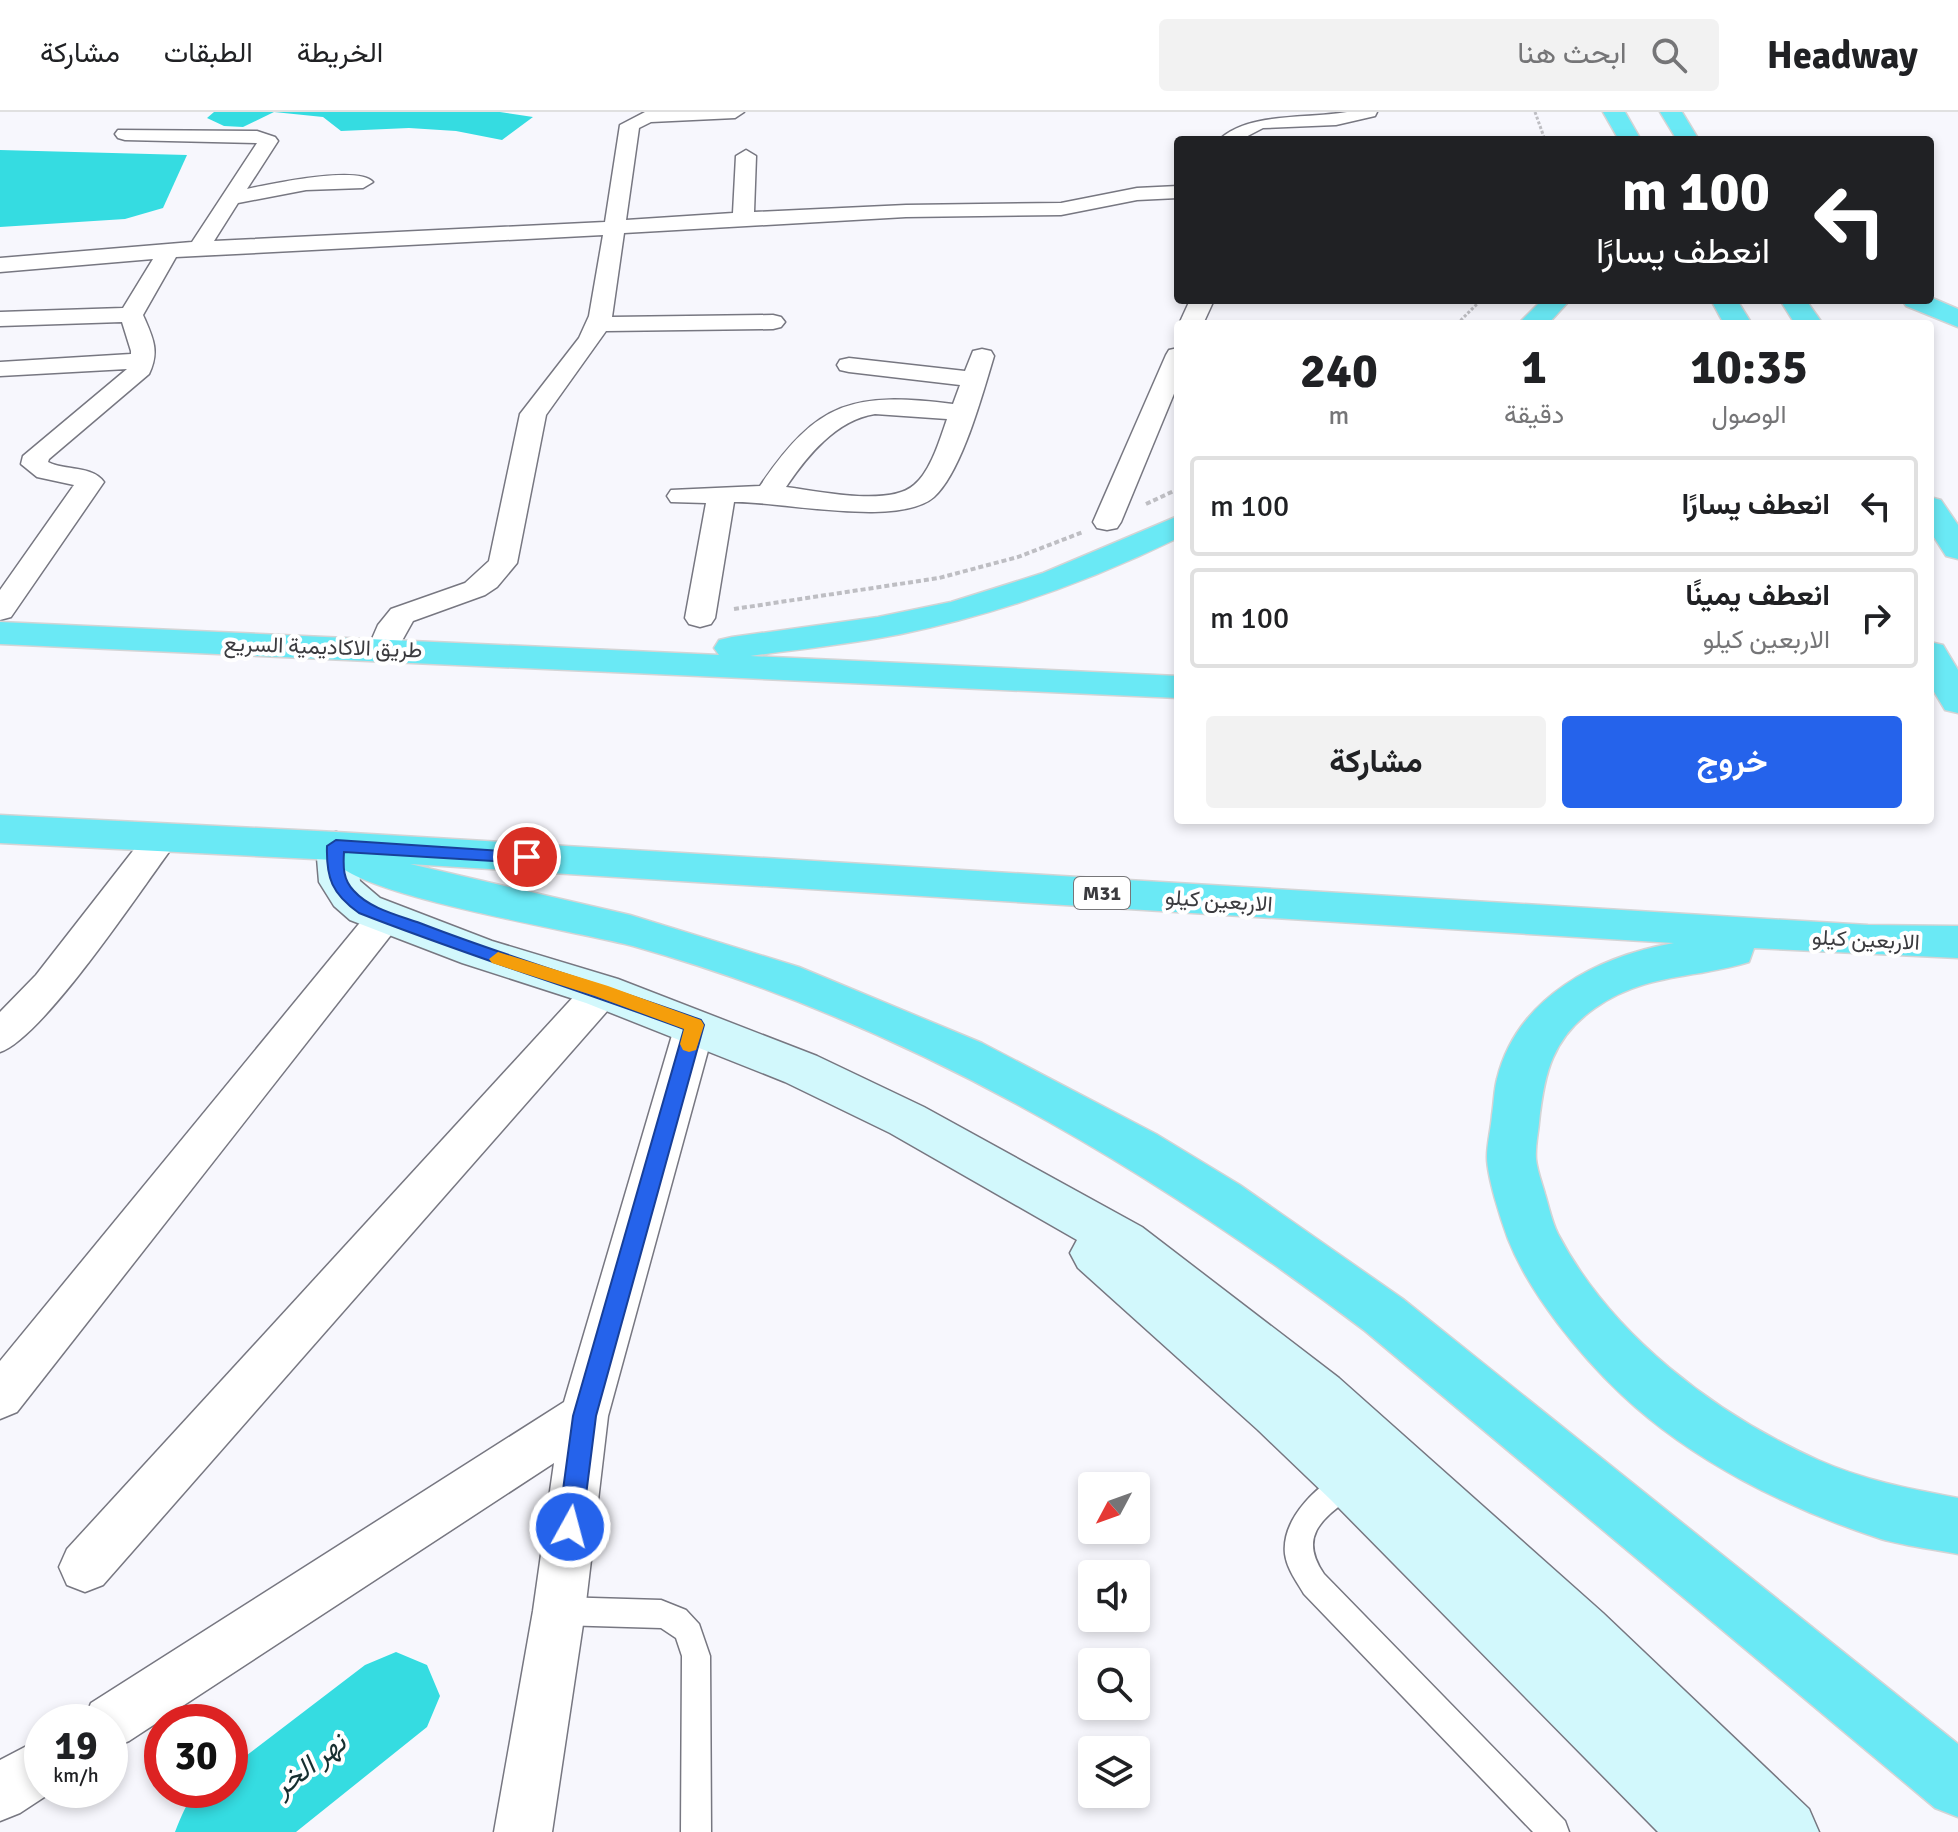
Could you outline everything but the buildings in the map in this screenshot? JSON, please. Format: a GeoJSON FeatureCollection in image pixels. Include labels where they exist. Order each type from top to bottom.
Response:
{"type":"FeatureCollection","features":[{"type":"Feature","properties":{"kind":"highway"},"geometry":{"type":"LineString","coordinates":[[1612,112],[1613,136]]}},
{"type":"Feature","properties":{"kind":"highway"},"geometry":{"type":"LineString","coordinates":[[1612,112],[1627,136]]}},
{"type":"Feature","properties":{"kind":"highway"},"geometry":{"type":"LineString","coordinates":[[1671,112],[1686,136]]}},
{"type":"Feature","properties":{"kind":"highway"},"geometry":{"type":"LineString","coordinates":[[1536,320],[1553,304]]}},
{"type":"Feature","properties":{"kind":"highway"},"geometry":{"type":"LineString","coordinates":[[1924,304],[1958,319]]}},
{"type":"Feature","properties":{"kind":"highway"},"geometry":{"type":"LineString","coordinates":[[1934,513],[1958,549]]}},
{"type":"Feature","properties":{"kind":"highway"},"geometry":{"type":"LineString","coordinates":[[646,664],[721,649],[879,627],[964,609],[1090,568],[1174,528]]}},
{"type":"Feature","properties":{"kind":"highway","name":"طريق الاكاديمية السريع"},"geometry":{"type":"LineString","coordinates":[[0,633],[383,648],[646,664]]}},
{"type":"Feature","properties":{"kind":"highway"},"geometry":{"type":"LineString","coordinates":[[1934,660],[1958,702]]}},
{"type":"Feature","properties":{"kind":"highway"},"geometry":{"type":"LineString","coordinates":[[646,664],[1174,687]]}},
{"type":"Feature","properties":{"kind":"highway"},"geometry":{"type":"LineString","coordinates":[[1934,720],[1958,721]]}},
{"type":"Feature","properties":{"kind":"highway"},"geometry":{"type":"LineString","coordinates":[[0,829],[336,846],[379,870],[416,884],[625,929],[687,946],[799,985],[1006,1074],[1142,1147],[1230,1202],[1384,1315],[1958,1785]]}},
{"type":"Feature","properties":{"kind":"highway","name":"الاربعين كيلو"},"geometry":{"type":"LineString","coordinates":[[336,846],[1868,940],[1958,942]]}},
{"type":"Feature","properties":{"kind":"highway"},"geometry":{"type":"LineString","coordinates":[[1868,940],[1696,954],[1637,967],[1600,981],[1569,1003],[1546,1028],[1526,1059],[1511,1108],[1510,1165],[1528,1230],[1553,1278],[1627,1364],[1673,1402],[1726,1443],[1789,1475],[1842,1498],[1919,1523],[1958,1526]]}},
{"type":"Feature","properties":{"kind":"main road"},"geometry":{"type":"LineString","coordinates":[[336,846],[337,883],[350,898],[385,917],[477,952],[602,991],[695,1025],[853,1092],[1047,1202],[1089,1221],[1155,1265],[1320,1396],[1581,1635],[1786,1832]]}},
{"type":"Feature","properties":{"kind":"main road"},"geometry":{"type":"LineString","coordinates":[[1047,1202],[1104,1262],[1226,1365],[1351,1481],[1705,1832]]}},
{"type":"Feature","properties":{"kind":"street"},"geometry":{"type":"LineString","coordinates":[[383,648],[393,625],[402,615],[475,589],[503,563],[533,414],[598,324],[630,125],[648,117],[735,112]]}},
{"type":"Feature","properties":{"kind":"street"},"geometry":{"type":"LineString","coordinates":[[1234,136],[1245,128],[1261,124],[1331,120],[1368,112]]}},
{"type":"Feature","properties":{"kind":"street"},"geometry":{"type":"LineString","coordinates":[[125,134],[266,140],[268,144],[199,248]]}},
{"type":"Feature","properties":{"kind":"street"},"geometry":{"type":"LineString","coordinates":[[743,219],[746,156]]}},
{"type":"Feature","properties":{"kind":"street"},"geometry":{"type":"LineString","coordinates":[[232,198],[306,184],[363,182]]}},
{"type":"Feature","properties":{"kind":"street"},"geometry":{"type":"LineString","coordinates":[[0,265],[199,248],[743,219],[906,211],[1061,209],[1137,194],[1174,192]]}},
{"type":"Feature","properties":{"kind":"street"},"geometry":{"type":"LineString","coordinates":[[131,315],[168,251]]}},
{"type":"Feature","properties":{"kind":"street"},"geometry":{"type":"LineString","coordinates":[[0,319],[131,315]]}},
{"type":"Feature","properties":{"kind":"street"},"geometry":{"type":"LineString","coordinates":[[0,611],[90,482],[81,477],[41,470],[34,464],[36,456],[93,408],[124,388],[144,361],[145,349],[131,315]]}},
{"type":"Feature","properties":{"kind":"street"},"geometry":{"type":"LineString","coordinates":[[598,324],[773,322]]}},
{"type":"Feature","properties":{"kind":"street"},"geometry":{"type":"LineString","coordinates":[[0,369],[144,361]]}},
{"type":"Feature","properties":{"kind":"street"},"geometry":{"type":"LineString","coordinates":[[1107,522],[1174,364]]}},
{"type":"Feature","properties":{"kind":"street"},"geometry":{"type":"LineString","coordinates":[[681,496],[768,494],[881,504],[912,498],[929,484],[963,413],[978,367],[849,365]]}},
{"type":"Feature","properties":{"kind":"street"},"geometry":{"type":"LineString","coordinates":[[768,494],[786,466],[805,446],[847,414],[874,406],[963,413]]}},
{"type":"Feature","properties":{"kind":"street"},"geometry":{"type":"LineString","coordinates":[[700,618],[721,495]]}},
{"type":"Feature","properties":{"kind":"street"},"geometry":{"type":"LineString","coordinates":[[0,1037],[50,985],[162,837]]}},
{"type":"Feature","properties":{"kind":"street"},"geometry":{"type":"LineString","coordinates":[[0,1397],[385,917]]}},
{"type":"Feature","properties":{"kind":"street"},"geometry":{"type":"LineString","coordinates":[[85,1567],[602,991]]}},
{"type":"Feature","properties":{"kind":"street"},"geometry":{"type":"LineString","coordinates":[[523,1832],[559,1611],[584,1416],[695,1025]]}},
{"type":"Feature","properties":{"kind":"street"},"geometry":{"type":"LineString","coordinates":[[128,1710],[584,1416]]}},
{"type":"Feature","properties":{"kind":"street"},"geometry":{"type":"LineString","coordinates":[[0,1793],[24,1778]]}},
{"type":"Feature","properties":{"kind":"lane"},"geometry":{"type":"LineString","coordinates":[[1351,1481],[1313,1512],[1300,1533],[1299,1558],[1314,1584],[1554,1832]]}},
{"type":"Feature","properties":{"kind":"lane"},"geometry":{"type":"LineString","coordinates":[[559,1611],[661,1614],[676,1618],[687,1627],[694,1640],[696,1656],[696,1832]]}},
{"type":"Feature","properties":{"kind":"path"},"geometry":{"type":"LineString","coordinates":[[1535,112],[1544,136]]}},
{"type":"Feature","properties":{"kind":"path"},"geometry":{"type":"LineString","coordinates":[[1461,320],[1477,304]]}},
{"type":"Feature","properties":{"kind":"path"},"geometry":{"type":"LineString","coordinates":[[700,618],[740,608],[939,578],[1018,557],[1107,522],[1174,491]]}},
{"type":"Feature","properties":{"kind":"water"},"geometry":{"type":"Polygon","coordinates":[[[214,112],[274,112],[243,127],[224,126],[207,118],[214,112]]]}},
{"type":"Feature","properties":{"kind":"water"},"geometry":{"type":"Polygon","coordinates":[[[274,112],[500,112],[533,117],[502,140],[456,131],[409,128],[341,131],[323,117],[274,112]]]}},
{"type":"Feature","properties":{"kind":"water"},"geometry":{"type":"Polygon","coordinates":[[[0,150],[187,155],[163,208],[125,219],[0,227],[0,150]]]}},
{"type":"Feature","properties":{"kind":"waterway","name":"نهر الخر"},"geometry":{"type":"LineString","coordinates":[[222,1832],[396,1696]]}},
{"type":"Feature","properties":{"kind":"slow traffic"},"geometry":{"type":"LineString","coordinates":[[498,959],[602,991],[695,1025],[689,1044]]}},
{"type":"Feature","properties":{"kind":"route"},"geometry":{"type":"LineString","coordinates":[[527,857],[336,846],[335,866],[337,883],[365,909],[477,952],[602,991],[695,1025],[584,1416],[570,1527]]}}]}
